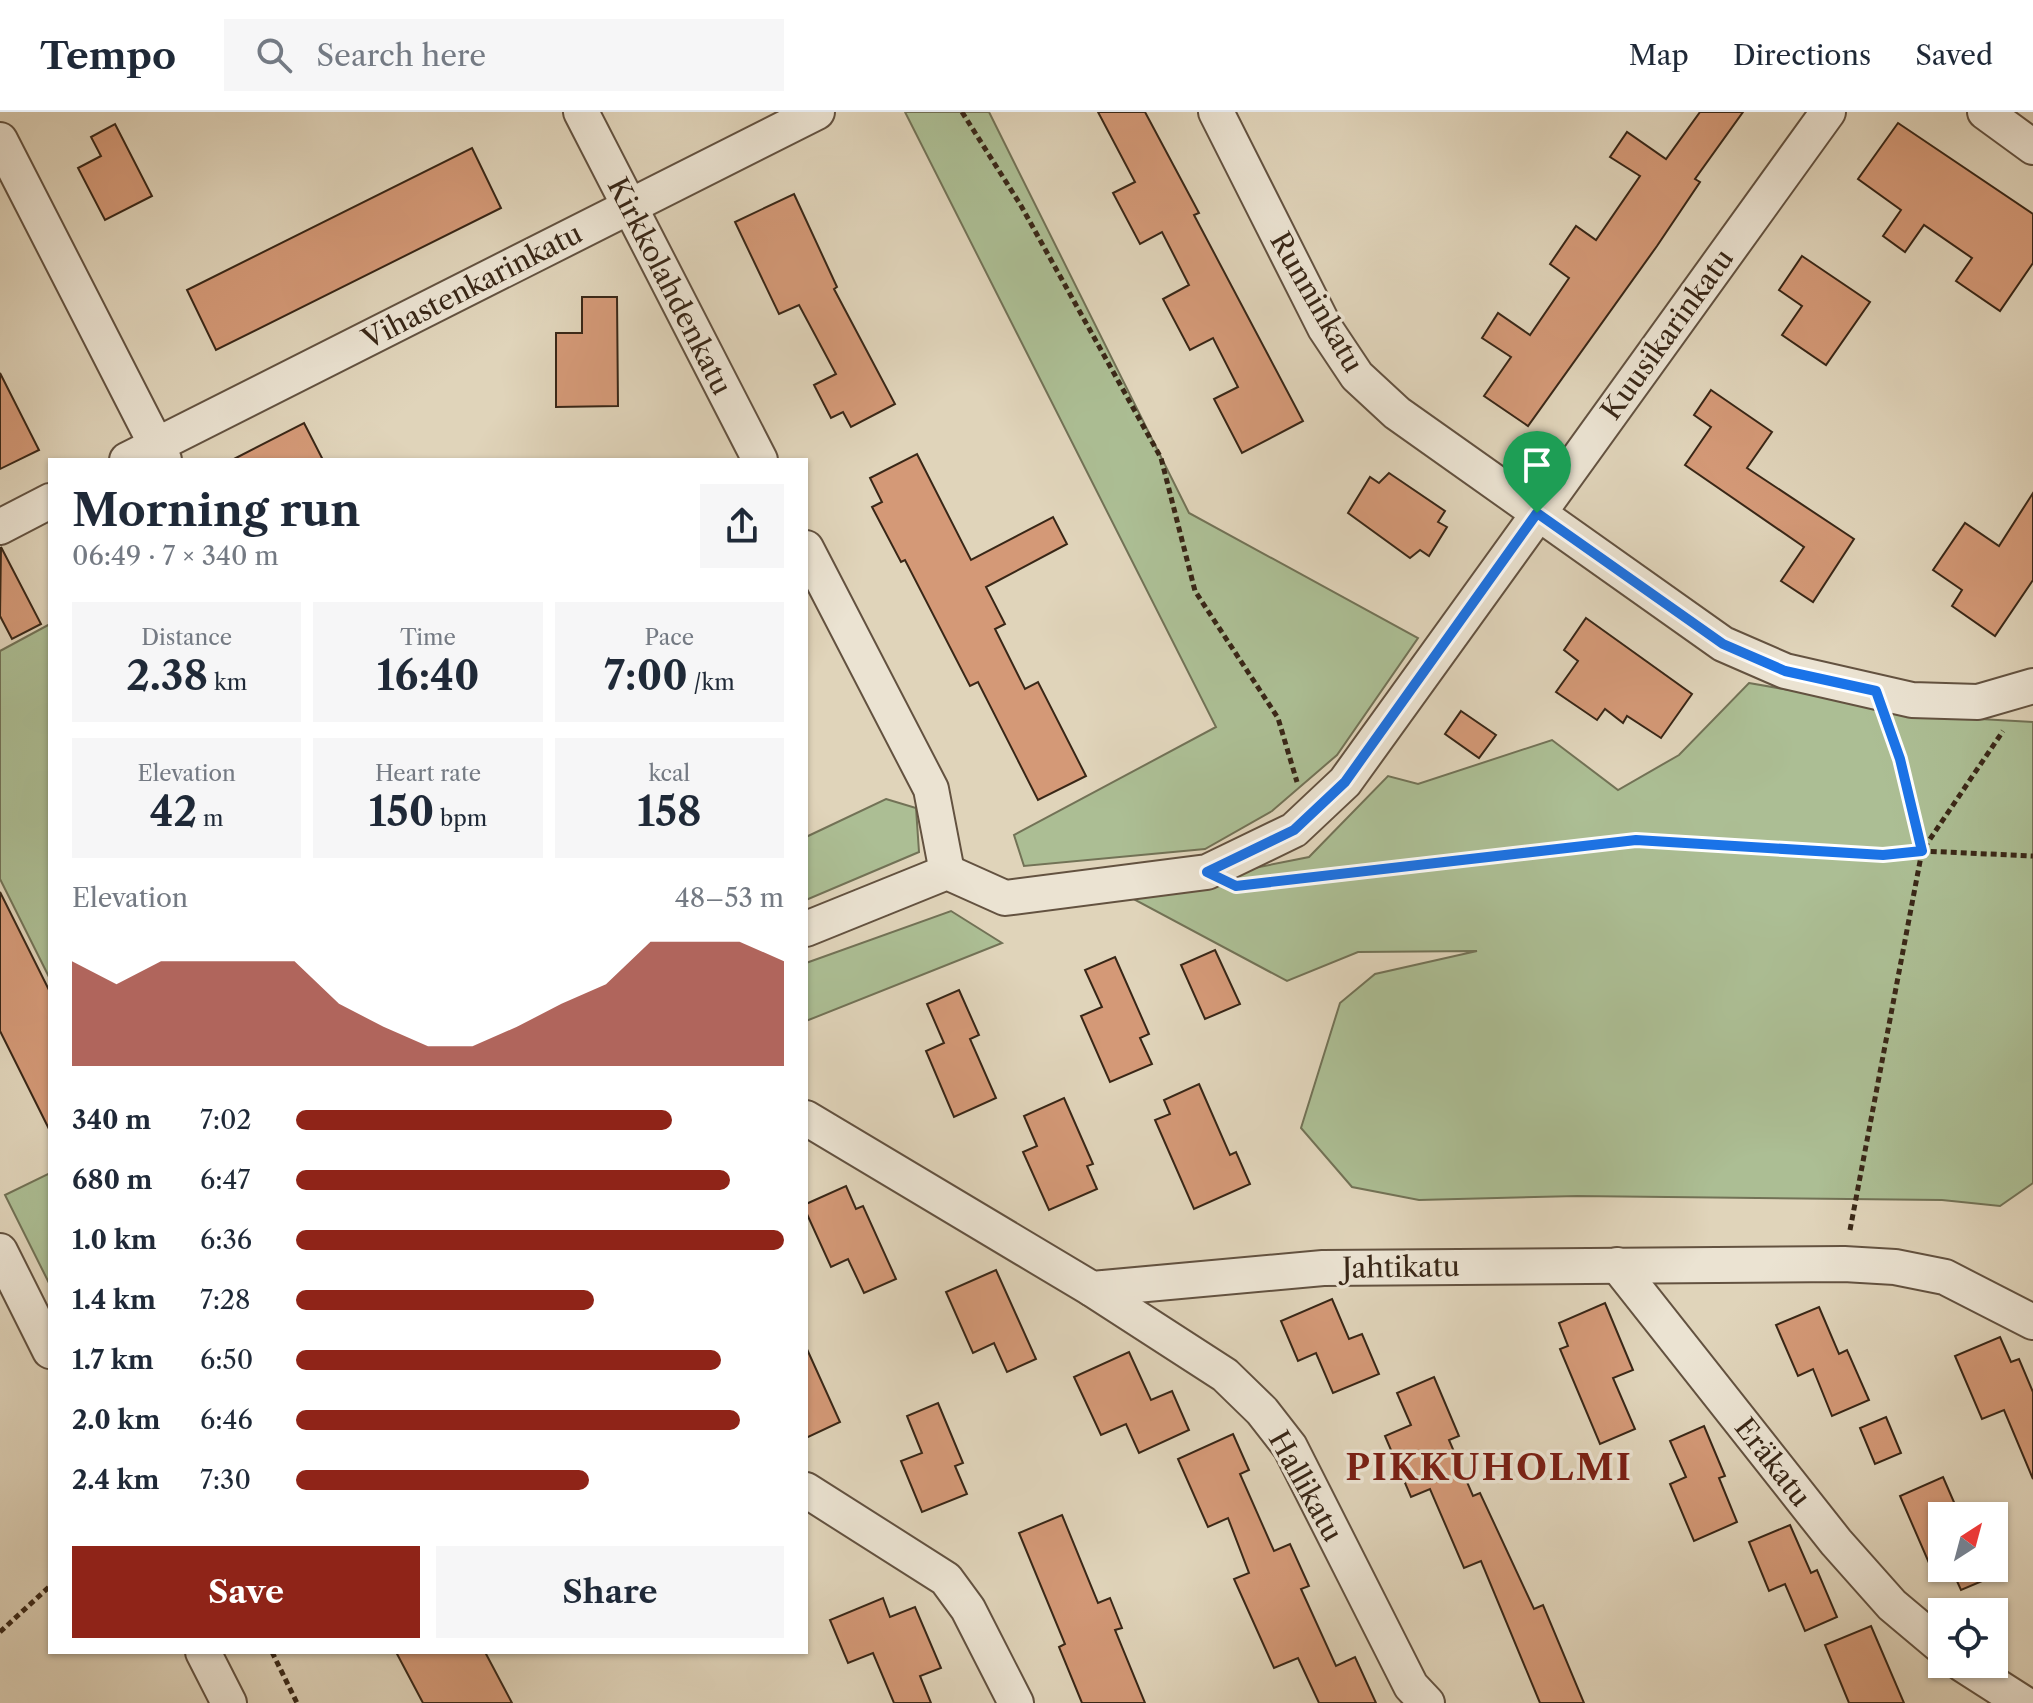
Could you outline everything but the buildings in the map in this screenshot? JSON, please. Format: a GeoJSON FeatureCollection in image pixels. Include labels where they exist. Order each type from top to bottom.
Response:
{"type":"FeatureCollection","features":[{"type":"Feature","properties":{"kind":"street","name":"Kirkkolahdenkatu"},"geometry":{"type":"LineString","coordinates":[[581,112],[759,458]]}},
{"type":"Feature","properties":{"kind":"street","name":"Vihastenkarinkatu"},"geometry":{"type":"LineString","coordinates":[[149,455],[817,112]]}},
{"type":"Feature","properties":{"kind":"street","name":"Runninkatu"},"geometry":{"type":"LineString","coordinates":[[1216,112],[1325,328],[1357,376],[1397,413],[1723,644],[1785,671],[1912,700],[1978,702],[2033,686]]}},
{"type":"Feature","properties":{"kind":"street","name":"Kuusikarinkatu"},"geometry":{"type":"LineString","coordinates":[[947,872],[1005,898],[1207,872],[1294,830],[1345,782],[1828,112]]}},
{"type":"Feature","properties":{"kind":"street"},"geometry":{"type":"LineString","coordinates":[[1985,112],[2033,147]]}},
{"type":"Feature","properties":{"kind":"street"},"geometry":{"type":"LineString","coordinates":[[0,140],[149,455]]}},
{"type":"Feature","properties":{"kind":"street"},"geometry":{"type":"LineString","coordinates":[[0,527],[48,502]]}},
{"type":"Feature","properties":{"kind":"street"},"geometry":{"type":"LineString","coordinates":[[808,552],[931,789],[947,872],[808,928]]}},
{"type":"Feature","properties":{"kind":"street"},"geometry":{"type":"LineString","coordinates":[[808,1119],[1092,1289]]}},
{"type":"Feature","properties":{"kind":"street"},"geometry":{"type":"LineString","coordinates":[[0,1251],[48,1347]]}},
{"type":"Feature","properties":{"kind":"street","name":"Jahtikatu"},"geometry":{"type":"LineString","coordinates":[[1092,1289],[1323,1268],[1844,1264],[1895,1267],[1945,1277],[2033,1322]]}},
{"type":"Feature","properties":{"kind":"street","name":"Eräkatu"},"geometry":{"type":"LineString","coordinates":[[1617,1265],[1836,1542],[1892,1605],[1928,1635]]}},
{"type":"Feature","properties":{"kind":"street","name":"Hallikatu"},"geometry":{"type":"LineString","coordinates":[[1092,1289],[1225,1375],[1262,1411],[1290,1447],[1411,1686],[1427,1703]]}},
{"type":"Feature","properties":{"kind":"street"},"geometry":{"type":"LineString","coordinates":[[808,1491],[946,1579],[968,1609],[1016,1703]]}},
{"type":"Feature","properties":{"kind":"street"},"geometry":{"type":"LineString","coordinates":[[204,1654],[229,1703]]}},
{"type":"Feature","properties":{"kind":"street"},"geometry":{"type":"LineString","coordinates":[[1984,1678],[2023,1703]]}},
{"type":"Feature","properties":{"kind":"path"},"geometry":{"type":"LineString","coordinates":[[962,112],[1020,204],[1161,458],[1195,591],[1278,718],[1307,818]]}},
{"type":"Feature","properties":{"kind":"path"},"geometry":{"type":"LineString","coordinates":[[1876,691],[1900,759],[1922,851]]}},
{"type":"Feature","properties":{"kind":"path"},"geometry":{"type":"LineString","coordinates":[[1844,1264],[1922,851],[2007,725]]}},
{"type":"Feature","properties":{"kind":"path"},"geometry":{"type":"LineString","coordinates":[[1207,872],[1236,886],[1636,840],[1883,855],[1922,851],[2033,856]]}},
{"type":"Feature","properties":{"kind":"path"},"geometry":{"type":"LineString","coordinates":[[0,1632],[48,1588]]}},
{"type":"Feature","properties":{"kind":"path"},"geometry":{"type":"LineString","coordinates":[[273,1654],[297,1703]]}},
{"type":"Feature","properties":{"kind":"green space"},"geometry":{"type":"Polygon","coordinates":[[[905,112],[989,112],[1189,513],[1418,638],[1337,755],[1272,811],[1205,849],[1024,866],[1014,835],[1216,727],[905,112]]]}},
{"type":"Feature","properties":{"kind":"green space"},"geometry":{"type":"Polygon","coordinates":[[[48,625],[48,975],[0,879],[0,651],[48,625]]]}},
{"type":"Feature","properties":{"kind":"green space"},"geometry":{"type":"Polygon","coordinates":[[[1749,683],[1945,717],[2033,722],[2033,1183],[2000,1206],[1942,1200],[1577,1196],[1419,1200],[1352,1187],[1301,1128],[1340,1003],[1375,974],[1477,951],[1358,952],[1287,981],[1124,894],[1309,857],[1388,776],[1418,784],[1552,740],[1618,790],[1679,755],[1749,683]]]}},
{"type":"Feature","properties":{"kind":"green space"},"geometry":{"type":"Polygon","coordinates":[[[886,799],[916,808],[919,852],[808,899],[808,836],[886,799]]]}},
{"type":"Feature","properties":{"kind":"green space"},"geometry":{"type":"Polygon","coordinates":[[[951,911],[1002,943],[808,1020],[808,962],[951,911]]]}},
{"type":"Feature","properties":{"kind":"green space"},"geometry":{"type":"Polygon","coordinates":[[[48,1174],[48,1281],[5,1195],[48,1174]]]}},
{"type":"Feature","properties":{"kind":"district","name":"PIKKUHOLMI"},"geometry":{"type":"Point","coordinates":[1489,1467]}},
{"type":"Feature","properties":{"kind":"route"},"geometry":{"type":"LineString","coordinates":[[1537,513],[1723,644],[1785,671],[1876,691],[1900,759],[1922,851],[1883,855],[1636,840],[1318,879],[1236,886],[1207,872],[1294,830],[1345,782],[1537,513]]}}]}
